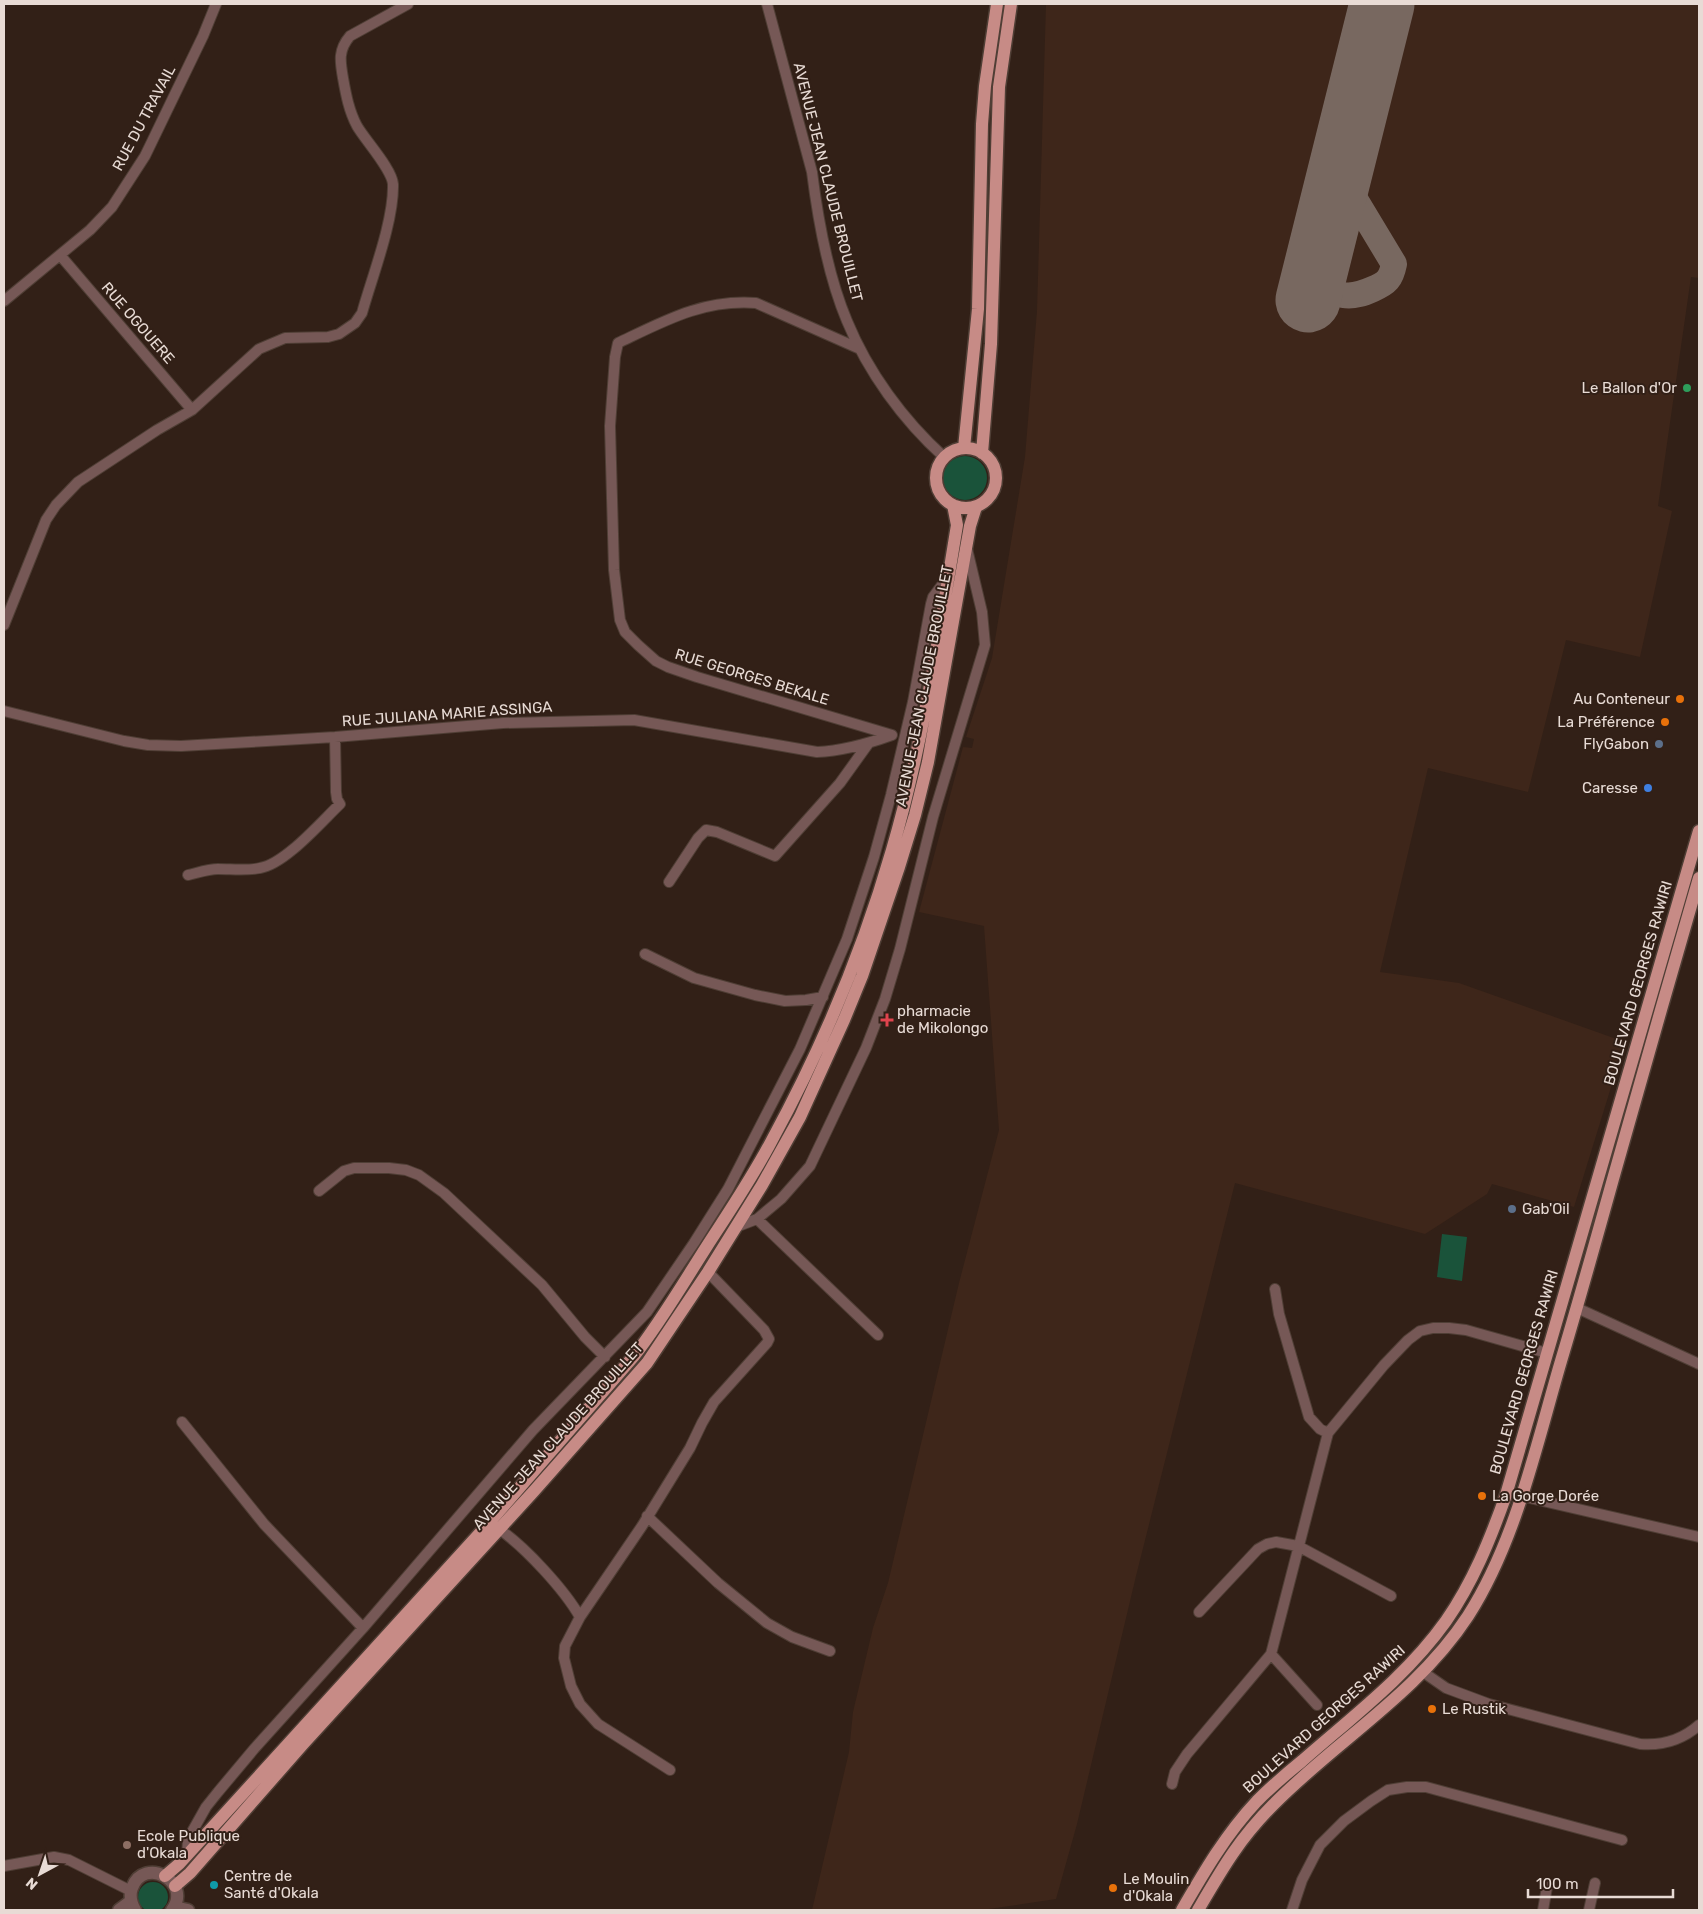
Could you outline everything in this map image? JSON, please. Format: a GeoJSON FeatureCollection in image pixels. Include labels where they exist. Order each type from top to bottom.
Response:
{"type":"FeatureCollection","features":[{"type":"Feature","properties":{"kind":"main road"},"geometry":{"type":"LineString","coordinates":[[964,448],[978,309],[982,124],[985,86],[997,4]]}},
{"type":"Feature","properties":{"kind":"main road"},"geometry":{"type":"LineString","coordinates":[[982,452],[991,344],[998,105],[1002,56],[1012,4]]}},
{"type":"Feature","properties":{"kind":"main road"},"geometry":{"type":"LineString","coordinates":[[964,448],[982,452],[990,460],[996,478],[990,495],[976,507],[967,508],[953,505],[943,498],[936,482],[936,473],[944,457],[955,450],[964,448]]}},
{"type":"Feature","properties":{"kind":"main road","name":"AVENUE JEAN CLAUDE BROUILLET"},"geometry":{"type":"LineString","coordinates":[[165,1876],[187,1856],[480,1533],[634,1356],[653,1330],[752,1175],[788,1110],[816,1052],[850,972],[892,850],[921,736],[956,526],[953,505]]}},
{"type":"Feature","properties":{"kind":"main road","name":"AVENUE JEAN CLAUDE BROUILLET"},"geometry":{"type":"LineString","coordinates":[[175,1886],[190,1873],[303,1744],[647,1363],[708,1272],[762,1185],[813,1089],[862,976],[915,815],[928,762],[970,526],[976,507]]}},
{"type":"Feature","properties":{"kind":"main road","name":"BOULEVARD GEORGES RAWIRI"},"geometry":{"type":"LineString","coordinates":[[1182,1910],[1215,1853],[1237,1823],[1267,1791],[1402,1673],[1438,1631],[1476,1573],[1506,1495],[1699,830]]}},
{"type":"Feature","properties":{"kind":"main road","name":"BOULEVARD GEORGES RAWIRI"},"geometry":{"type":"LineString","coordinates":[[1198,1910],[1230,1855],[1265,1813],[1402,1693],[1423,1672],[1460,1628],[1488,1580],[1504,1544],[1521,1496],[1577,1308],[1699,878]]}},
{"type":"Feature","properties":{"kind":"street","name":"RUE DU TRAVAIL"},"geometry":{"type":"LineString","coordinates":[[4,302],[90,230],[112,207],[145,156],[203,36],[216,4]]}},
{"type":"Feature","properties":{"kind":"street"},"geometry":{"type":"LineString","coordinates":[[4,625],[43,526],[56,505],[78,482],[192,410],[259,349],[285,338],[328,337],[339,334],[355,323],[362,313],[390,213],[393,182],[350,112],[339,57],[344,42],[350,36],[408,4]]}},
{"type":"Feature","properties":{"kind":"street","name":"AVENUE JEAN CLAUDE BROUILLET"},"geometry":{"type":"LineString","coordinates":[[767,4],[812,172],[836,288],[847,321],[860,349],[891,398],[910,423],[944,457]]}},
{"type":"Feature","properties":{"kind":"street","name":"RUE OGOUERE"},"geometry":{"type":"LineString","coordinates":[[60,255],[192,410]]}},
{"type":"Feature","properties":{"kind":"street","name":"RUE GEORGES BEKALE"},"geometry":{"type":"LineString","coordinates":[[860,349],[756,303],[738,302],[691,310],[618,343],[615,357],[610,426],[614,570],[620,620],[625,632],[656,661],[697,677],[905,738]]}},
{"type":"Feature","properties":{"kind":"street"},"geometry":{"type":"LineString","coordinates":[[736,1227],[757,1219],[787,1193],[810,1166],[866,1048],[885,999],[900,949],[930,826],[985,645],[982,612],[967,548]]}},
{"type":"Feature","properties":{"kind":"street"},"geometry":{"type":"LineString","coordinates":[[187,1856],[186,1847],[188,1839],[218,1792],[254,1749],[364,1628],[534,1430],[647,1312],[662,1293],[728,1190],[800,1049],[847,939],[874,857],[905,738],[931,604],[948,577]]}},
{"type":"Feature","properties":{"kind":"street","name":"RUE JULIANA MARIE ASSINGA"},"geometry":{"type":"LineString","coordinates":[[4,710],[124,741],[148,745],[180,746],[503,723],[620,720],[634,720],[817,752],[834,752],[868,744],[892,735]]}},
{"type":"Feature","properties":{"kind":"street"},"geometry":{"type":"LineString","coordinates":[[188,876],[216,869],[238,870],[267,867],[282,858],[340,804],[336,792],[335,736]]}},
{"type":"Feature","properties":{"kind":"street"},"geometry":{"type":"LineString","coordinates":[[669,882],[698,838],[706,830],[717,832],[775,856],[840,783],[868,744]]}},
{"type":"Feature","properties":{"kind":"street"},"geometry":{"type":"LineString","coordinates":[[646,954],[694,978],[755,995],[785,1001],[823,997]]}},
{"type":"Feature","properties":{"kind":"street"},"geometry":{"type":"LineString","coordinates":[[320,1191],[344,1171],[354,1168],[374,1167],[406,1170],[425,1178],[480,1226],[542,1285],[604,1357]]}},
{"type":"Feature","properties":{"kind":"street"},"geometry":{"type":"LineString","coordinates":[[757,1219],[878,1335]]}},
{"type":"Feature","properties":{"kind":"street"},"geometry":{"type":"LineString","coordinates":[[670,1770],[598,1724],[580,1704],[571,1686],[564,1658],[565,1646],[580,1617],[690,1448],[714,1402],[768,1343],[769,1339],[764,1330],[708,1272]]}},
{"type":"Feature","properties":{"kind":"street"},"geometry":{"type":"LineString","coordinates":[[1275,1289],[1279,1314],[1309,1417],[1320,1429],[1328,1433]]}},
{"type":"Feature","properties":{"kind":"street"},"geometry":{"type":"LineString","coordinates":[[1577,1308],[1699,1364]]}},
{"type":"Feature","properties":{"kind":"street"},"geometry":{"type":"LineString","coordinates":[[1172,1784],[1175,1772],[1187,1754],[1271,1654],[1328,1433],[1384,1365],[1408,1340],[1420,1331],[1433,1328],[1466,1330],[1547,1354]]}},
{"type":"Feature","properties":{"kind":"street"},"geometry":{"type":"LineString","coordinates":[[182,1422],[264,1524],[364,1628]]}},
{"type":"Feature","properties":{"kind":"street"},"geometry":{"type":"LineString","coordinates":[[1521,1496],[1699,1537]]}},
{"type":"Feature","properties":{"kind":"street"},"geometry":{"type":"LineString","coordinates":[[647,1516],[718,1583],[767,1623],[792,1637],[830,1651]]}},
{"type":"Feature","properties":{"kind":"street"},"geometry":{"type":"LineString","coordinates":[[499,1529],[513,1539],[564,1594],[580,1617]]}},
{"type":"Feature","properties":{"kind":"street"},"geometry":{"type":"LineString","coordinates":[[1199,1612],[1258,1549],[1276,1542],[1298,1546],[1391,1596]]}},
{"type":"Feature","properties":{"kind":"street"},"geometry":{"type":"LineString","coordinates":[[1271,1654],[1317,1705]]}},
{"type":"Feature","properties":{"kind":"street"},"geometry":{"type":"LineString","coordinates":[[1423,1672],[1446,1688],[1482,1702],[1640,1744],[1665,1744],[1689,1734],[1699,1725]]}},
{"type":"Feature","properties":{"kind":"street"},"geometry":{"type":"LineString","coordinates":[[1292,1910],[1302,1880],[1320,1845],[1344,1821],[1388,1790],[1426,1787],[1622,1840]]}},
{"type":"Feature","properties":{"kind":"street"},"geometry":{"type":"LineString","coordinates":[[4,1866],[54,1857],[69,1860],[132,1901]]}},
{"type":"Feature","properties":{"kind":"street"},"geometry":{"type":"LineString","coordinates":[[119,1910],[132,1901],[139,1877],[154,1872],[165,1876],[175,1886],[177,1899],[173,1908],[188,1910]]}},
{"type":"Feature","properties":{"kind":"street"},"geometry":{"type":"LineString","coordinates":[[1589,1910],[1595,1883]]}},
{"type":"Feature","properties":{"kind":"street"},"geometry":{"type":"LineString","coordinates":[[1543,1910],[1547,1887]]}},
{"type":"Feature","properties":{"kind":"shaded area"},"geometry":{"type":"Polygon","coordinates":[[[1046,4],[1699,4],[1699,278],[1691,277],[1658,506],[1672,511],[1640,657],[1566,640],[1528,792],[1428,768],[1380,972],[1459,983],[1625,1042],[1574,1207],[1492,1184],[1487,1194],[1425,1234],[1235,1183],[1136,1576],[1077,1824],[1056,1899],[982,1910],[812,1910],[849,1752],[853,1712],[873,1628],[888,1583],[959,1283],[999,1130],[984,926],[919,912],[963,747],[972,748],[974,739],[966,737],[992,658],[1025,457],[1037,311],[1046,4]]]}},
{"type":"Feature","properties":{"kind":"green space"},"geometry":{"type":"Polygon","coordinates":[[[965,456],[977,460],[983,466],[987,478],[983,490],[977,496],[965,500],[953,496],[947,490],[943,478],[947,466],[953,460],[965,456]]]}},
{"type":"Feature","properties":{"kind":"green space"},"geometry":{"type":"Polygon","coordinates":[[[1442,1234],[1467,1237],[1462,1281],[1437,1277],[1442,1234]]]}},
{"type":"Feature","properties":{"kind":"green space"},"geometry":{"type":"Polygon","coordinates":[[[153,1882],[164,1886],[168,1897],[164,1908],[153,1912],[142,1908],[138,1897],[142,1886],[153,1882]]]}},
{"type":"Feature","properties":{"kind":"taxiway"},"geometry":{"type":"LineString","coordinates":[[1333,202],[1314,219],[1304,238],[1306,260],[1311,271],[1325,285],[1343,295],[1359,294],[1382,285],[1390,277],[1394,264],[1347,186],[1346,148]]}},
{"type":"Feature","properties":{"kind":"runway"},"geometry":{"type":"LineString","coordinates":[[1308,300],[1382,4]]}},
{"type":"Feature","properties":{"kind":"place","name":"Le Ballon d'Or"},"geometry":{"type":"Point","coordinates":[1687,388]}},
{"type":"Feature","properties":{"kind":"place","name":"Au Conteneur"},"geometry":{"type":"Point","coordinates":[1680,699]}},
{"type":"Feature","properties":{"kind":"place","name":"La Préférence"},"geometry":{"type":"Point","coordinates":[1665,722]}},
{"type":"Feature","properties":{"kind":"place","name":"FlyGabon"},"geometry":{"type":"Point","coordinates":[1659,744]}},
{"type":"Feature","properties":{"kind":"place","name":"Caresse"},"geometry":{"type":"Point","coordinates":[1648,788]}},
{"type":"Feature","properties":{"kind":"place","name":"pharmacie de Mikolongo"},"geometry":{"type":"Point","coordinates":[887,1020]}},
{"type":"Feature","properties":{"kind":"place","name":"Gab'Oil"},"geometry":{"type":"Point","coordinates":[1512,1209]}},
{"type":"Feature","properties":{"kind":"place","name":"La Gorge Dorée"},"geometry":{"type":"Point","coordinates":[1482,1496]}},
{"type":"Feature","properties":{"kind":"place","name":"Le Rustik"},"geometry":{"type":"Point","coordinates":[1432,1709]}},
{"type":"Feature","properties":{"kind":"place","name":"Ecole Publique d'Okala"},"geometry":{"type":"Point","coordinates":[127,1845]}},
{"type":"Feature","properties":{"kind":"place","name":"Centre de Santé d'Okala"},"geometry":{"type":"Point","coordinates":[214,1885]}},
{"type":"Feature","properties":{"kind":"place","name":"Le Moulin d'Okala"},"geometry":{"type":"Point","coordinates":[1113,1888]}}]}
